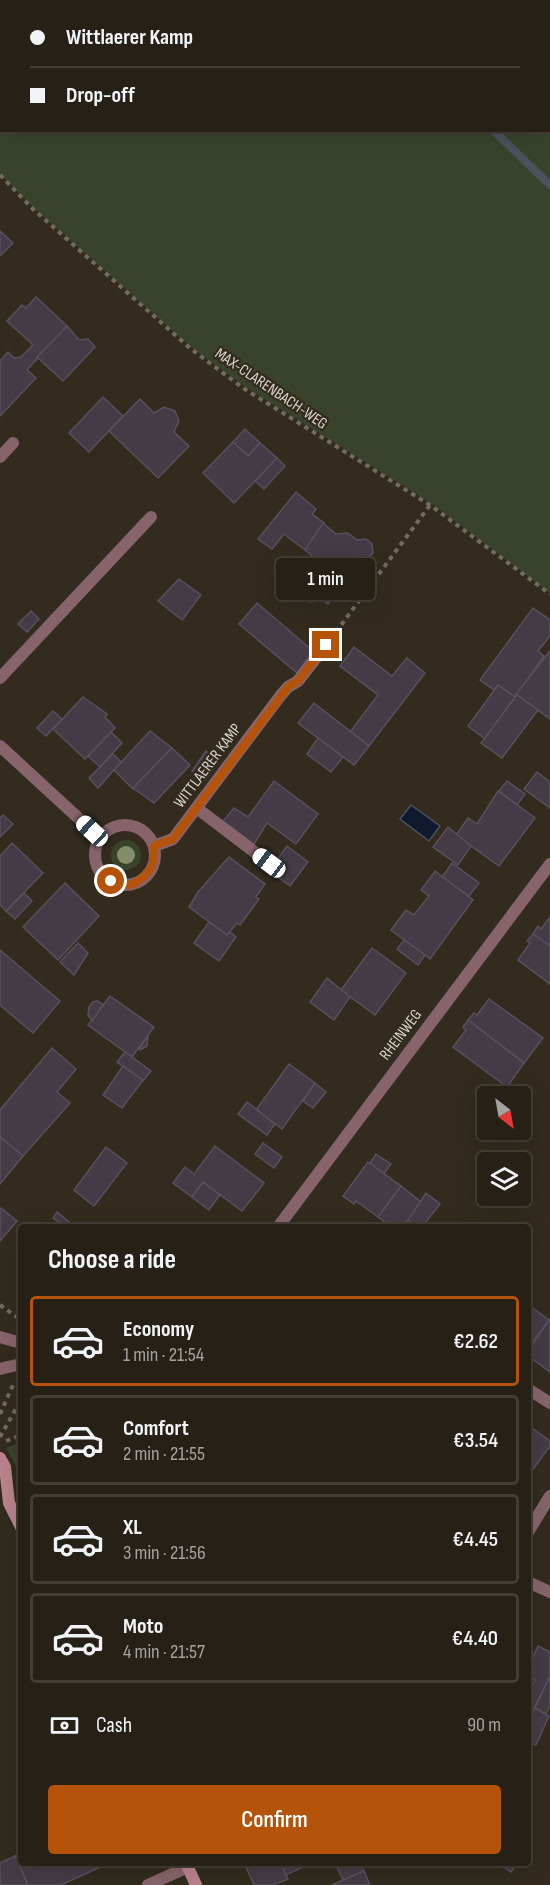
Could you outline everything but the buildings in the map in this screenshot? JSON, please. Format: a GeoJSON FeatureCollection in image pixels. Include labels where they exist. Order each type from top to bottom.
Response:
{"type":"FeatureCollection","features":[{"type":"Feature","properties":{"kind":"main road"},"geometry":{"type":"LineString","coordinates":[[0,1458],[5,1467],[4,1500],[18,1522]]}},
{"type":"Feature","properties":{"kind":"main road"},"geometry":{"type":"LineString","coordinates":[[187,1866],[196,1885]]}},
{"type":"Feature","properties":{"kind":"street"},"geometry":{"type":"LineString","coordinates":[[0,457],[13,443]]}},
{"type":"Feature","properties":{"kind":"street"},"geometry":{"type":"LineString","coordinates":[[0,678],[151,517]]}},
{"type":"Feature","properties":{"kind":"street","name":"WITTLAERER KAMP"},"geometry":{"type":"LineString","coordinates":[[154,846],[173,839],[198,809],[281,695],[298,681],[326,645]]}},
{"type":"Feature","properties":{"kind":"street"},"geometry":{"type":"LineString","coordinates":[[0,746],[100,838]]}},
{"type":"Feature","properties":{"kind":"street"},"geometry":{"type":"LineString","coordinates":[[198,809],[269,863]]}},
{"type":"Feature","properties":{"kind":"street"},"geometry":{"type":"LineString","coordinates":[[116,826],[134,826],[150,837],[154,846],[155,856],[148,874],[131,885],[121,884],[104,876],[95,857],[100,838],[116,826]]}},
{"type":"Feature","properties":{"kind":"street","name":"RHEINWEG"},"geometry":{"type":"LineString","coordinates":[[280,1224],[550,864]]}},
{"type":"Feature","properties":{"kind":"street"},"geometry":{"type":"LineString","coordinates":[[0,1337],[18,1341]]}},
{"type":"Feature","properties":{"kind":"street"},"geometry":{"type":"LineString","coordinates":[[0,1369],[18,1365]]}},
{"type":"Feature","properties":{"kind":"street"},"geometry":{"type":"LineString","coordinates":[[531,1391],[550,1403]]}},
{"type":"Feature","properties":{"kind":"street"},"geometry":{"type":"LineString","coordinates":[[531,1527],[550,1496]]}},
{"type":"Feature","properties":{"kind":"street"},"geometry":{"type":"LineString","coordinates":[[531,1583],[550,1592]]}},
{"type":"Feature","properties":{"kind":"street"},"geometry":{"type":"LineString","coordinates":[[148,1885],[185,1866]]}},
{"type":"Feature","properties":{"kind":"path","name":"MAX-CLARENBACH-WEG"},"geometry":{"type":"LineString","coordinates":[[0,176],[33,209],[191,349],[243,388],[430,505],[550,594]]}},
{"type":"Feature","properties":{"kind":"path"},"geometry":{"type":"LineString","coordinates":[[326,645],[430,505]]}},
{"type":"Feature","properties":{"kind":"path"},"geometry":{"type":"LineString","coordinates":[[0,1305],[18,1318]]}},
{"type":"Feature","properties":{"kind":"path"},"geometry":{"type":"LineString","coordinates":[[0,1437],[18,1405]]}},
{"type":"Feature","properties":{"kind":"green space"},"geometry":{"type":"Polygon","coordinates":[[[0,132],[550,132],[550,593],[431,503],[244,386],[192,348],[34,208],[0,174],[0,132]]]}},
{"type":"Feature","properties":{"kind":"green space"},"geometry":{"type":"Polygon","coordinates":[[[126,840],[137,844],[141,855],[137,866],[126,870],[115,866],[111,855],[115,844],[126,840]]]}},
{"type":"Feature","properties":{"kind":"green space"},"geometry":{"type":"Polygon","coordinates":[[[16,1444],[18,1446],[18,1470],[6,1448],[16,1444]]]}},
{"type":"Feature","properties":{"kind":"water"},"geometry":{"type":"Polygon","coordinates":[[[411,805],[440,826],[429,841],[400,819],[411,805]]]}},
{"type":"Feature","properties":{"kind":"waterway"},"geometry":{"type":"LineString","coordinates":[[495,132],[550,185]]}},
{"type":"Feature","properties":{"kind":"route"},"geometry":{"type":"LineString","coordinates":[[111,881],[131,885],[141,881],[148,874],[153,866],[154,846],[173,839],[198,809],[288,687],[298,681],[326,645]]}}]}
